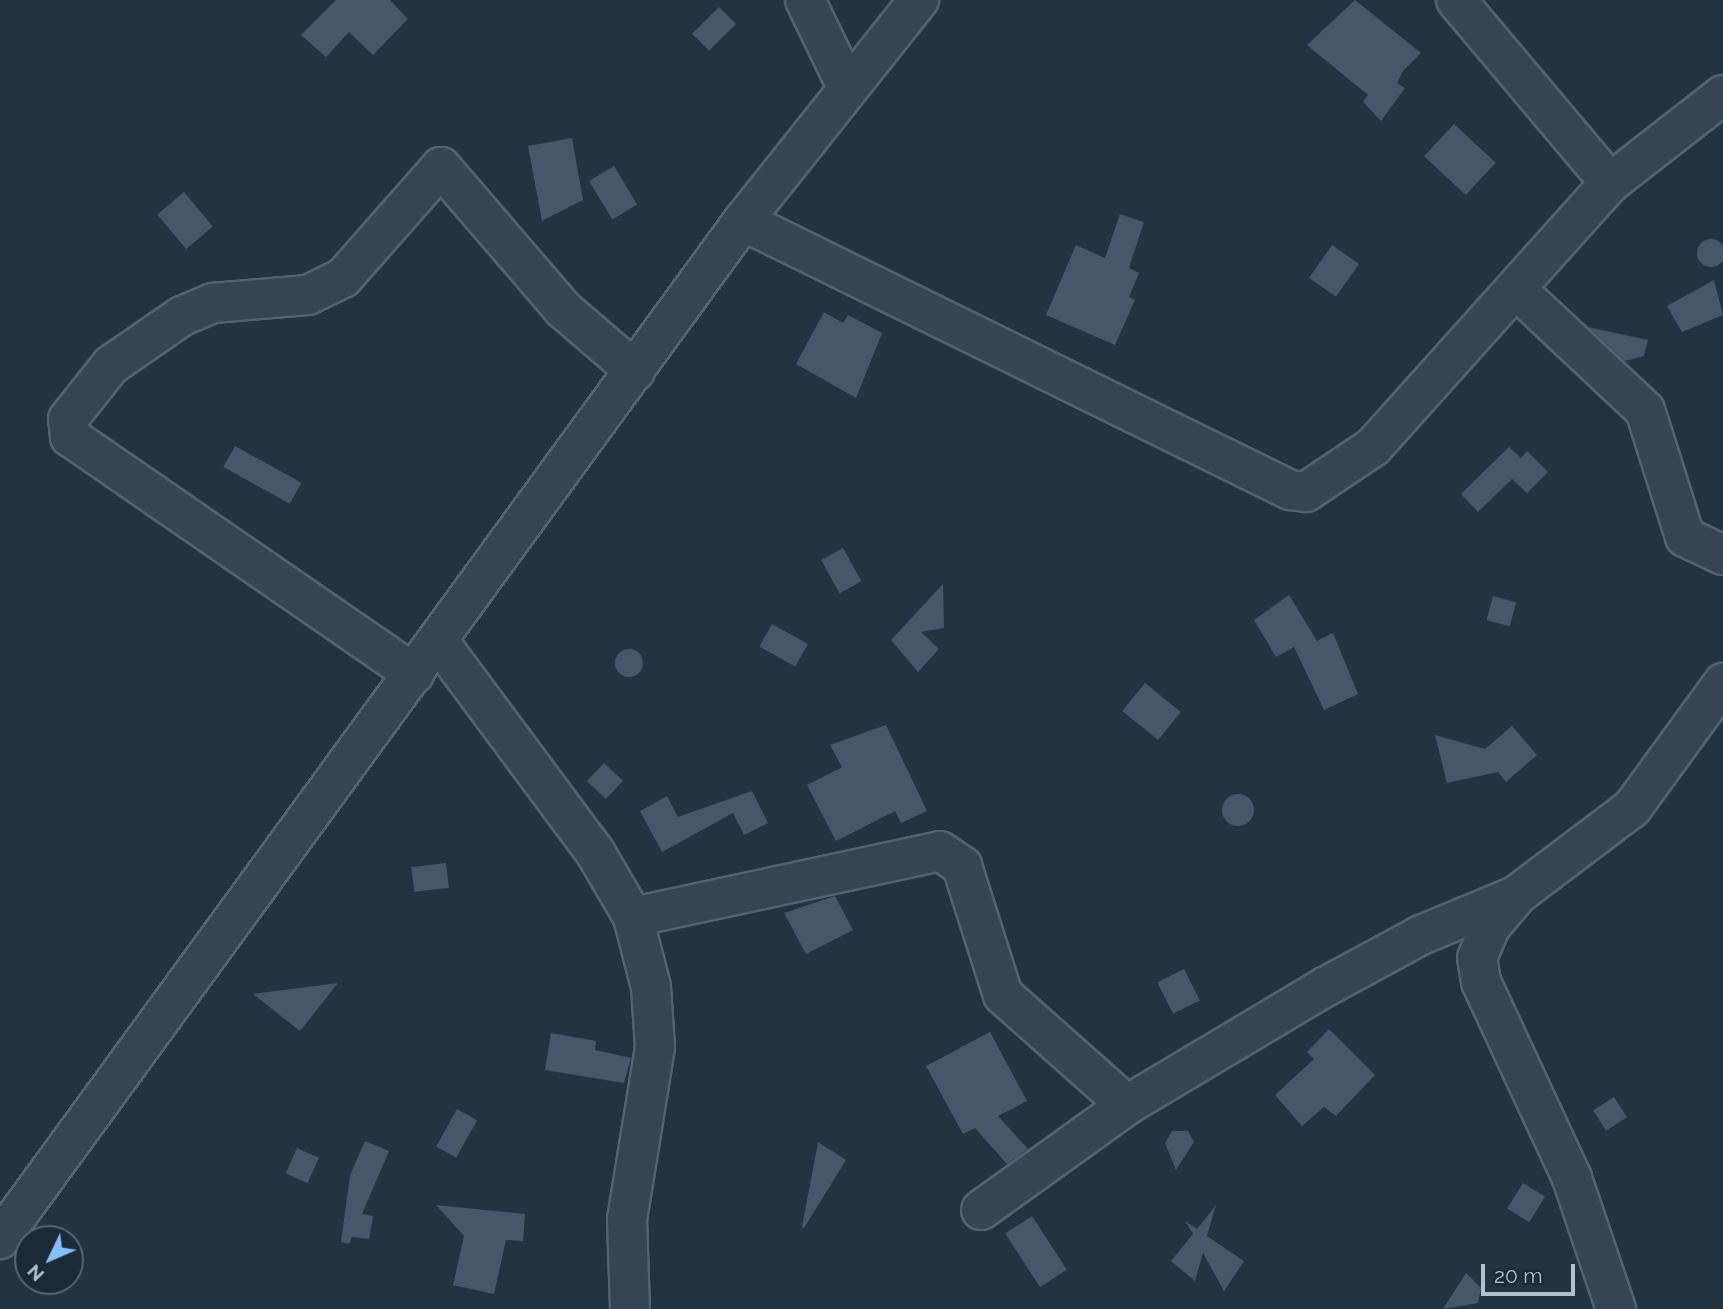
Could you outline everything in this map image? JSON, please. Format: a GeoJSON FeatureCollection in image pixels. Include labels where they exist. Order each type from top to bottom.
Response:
{"type":"FeatureCollection","features":[{"type":"Feature","properties":{"kind":"street"},"geometry":{"type":"LineString","coordinates":[[805,0],[847,88]]}},
{"type":"Feature","properties":{"kind":"street"},"geometry":{"type":"LineString","coordinates":[[0,1239],[262,873],[439,642],[743,220],[919,0]]}},
{"type":"Feature","properties":{"kind":"street"},"geometry":{"type":"LineString","coordinates":[[1456,0],[1610,183]]}},
{"type":"Feature","properties":{"kind":"street"},"geometry":{"type":"LineString","coordinates":[[743,220],[1306,492],[1373,447],[1517,290],[1610,183],[1723,94]]}},
{"type":"Feature","properties":{"kind":"street"},"geometry":{"type":"LineString","coordinates":[[414,674],[70,437],[68,419],[111,365],[182,316],[213,303],[308,295],[343,278],[441,167],[563,309],[635,371]]}},
{"type":"Feature","properties":{"kind":"street"},"geometry":{"type":"LineString","coordinates":[[1517,290],[1645,410],[1685,537],[1723,555]]}},
{"type":"Feature","properties":{"kind":"street"},"geometry":{"type":"LineString","coordinates":[[439,642],[595,852],[633,917],[651,987],[655,1047],[627,1219],[630,1309]]}},
{"type":"Feature","properties":{"kind":"street"},"geometry":{"type":"LineString","coordinates":[[981,1210],[1127,1105],[1373,961],[1517,895],[1632,808],[1723,683]]}},
{"type":"Feature","properties":{"kind":"street"},"geometry":{"type":"LineString","coordinates":[[633,917],[940,850],[962,866],[1003,995],[1127,1105]]}},
{"type":"Feature","properties":{"kind":"street"},"geometry":{"type":"LineString","coordinates":[[1517,895],[1490,927],[1477,958],[1481,982],[1572,1178],[1616,1309]]}},
{"type":"Feature","properties":{"kind":"building"},"geometry":{"type":"Polygon","coordinates":[[[336,0],[390,0],[408,19],[373,55],[349,32],[326,57],[301,35],[336,0]]]}},
{"type":"Feature","properties":{"kind":"building"},"geometry":{"type":"Polygon","coordinates":[[[1355,0],[1421,53],[1403,71],[1397,83],[1405,88],[1381,121],[1363,102],[1368,95],[1307,45],[1355,0]]]}},
{"type":"Feature","properties":{"kind":"building"},"geometry":{"type":"Polygon","coordinates":[[[719,7],[736,24],[709,51],[692,34],[719,7]]]}},
{"type":"Feature","properties":{"kind":"building"},"geometry":{"type":"Polygon","coordinates":[[[1454,124],[1496,163],[1466,195],[1424,156],[1454,124]]]}},
{"type":"Feature","properties":{"kind":"building"},"geometry":{"type":"Polygon","coordinates":[[[572,138],[583,200],[542,221],[528,146],[572,138]]]}},
{"type":"Feature","properties":{"kind":"building"},"geometry":{"type":"Polygon","coordinates":[[[614,166],[637,205],[612,220],[589,181],[614,166]]]}},
{"type":"Feature","properties":{"kind":"building"},"geometry":{"type":"Polygon","coordinates":[[[184,192],[213,226],[186,249],[157,214],[184,192]]]}},
{"type":"Feature","properties":{"kind":"building"},"geometry":{"type":"Polygon","coordinates":[[[1120,214],[1144,222],[1129,268],[1139,273],[1129,297],[1135,300],[1115,345],[1046,315],[1076,245],[1105,258],[1120,214]]]}},
{"type":"Feature","properties":{"kind":"building"},"geometry":{"type":"Polygon","coordinates":[[[1711,239],[1721,243],[1725,253],[1721,263],[1711,267],[1701,263],[1697,253],[1701,243],[1711,239]]]}},
{"type":"Feature","properties":{"kind":"building"},"geometry":{"type":"Polygon","coordinates":[[[1332,245],[1359,264],[1336,297],[1309,278],[1332,245]]]}},
{"type":"Feature","properties":{"kind":"building"},"geometry":{"type":"Polygon","coordinates":[[[1714,280],[1723,315],[1682,332],[1667,306],[1714,280]]]}},
{"type":"Feature","properties":{"kind":"building"},"geometry":{"type":"Polygon","coordinates":[[[824,312],[843,323],[848,315],[882,333],[856,398],[796,364],[824,312]]]}},
{"type":"Feature","properties":{"kind":"building"},"geometry":{"type":"Polygon","coordinates":[[[1588,327],[1648,340],[1644,356],[1625,361],[1588,327]]]}},
{"type":"Feature","properties":{"kind":"building"},"geometry":{"type":"Polygon","coordinates":[[[235,446],[301,483],[290,504],[223,467],[235,446]]]}},
{"type":"Feature","properties":{"kind":"building"},"geometry":{"type":"Polygon","coordinates":[[[1509,447],[1521,458],[1527,451],[1548,472],[1527,493],[1512,479],[1478,512],[1461,494],[1509,447]]]}},
{"type":"Feature","properties":{"kind":"building"},"geometry":{"type":"Polygon","coordinates":[[[843,548],[861,581],[840,593],[821,560],[843,548]]]}},
{"type":"Feature","properties":{"kind":"building"},"geometry":{"type":"Polygon","coordinates":[[[943,584],[944,628],[921,632],[939,649],[918,672],[891,640],[943,584]]]}},
{"type":"Feature","properties":{"kind":"building"},"geometry":{"type":"Polygon","coordinates":[[[1289,595],[1317,641],[1333,633],[1358,694],[1324,710],[1294,647],[1276,657],[1254,620],[1289,595]]]}},
{"type":"Feature","properties":{"kind":"building"},"geometry":{"type":"Polygon","coordinates":[[[1493,596],[1516,602],[1510,626],[1487,620],[1493,596]]]}},
{"type":"Feature","properties":{"kind":"building"},"geometry":{"type":"Polygon","coordinates":[[[772,624],[808,644],[795,667],[759,647],[772,624]]]}},
{"type":"Feature","properties":{"kind":"building"},"geometry":{"type":"Polygon","coordinates":[[[629,649],[639,653],[643,663],[639,673],[629,677],[619,673],[615,663],[619,653],[629,649]]]}},
{"type":"Feature","properties":{"kind":"building"},"geometry":{"type":"Polygon","coordinates":[[[1145,683],[1181,712],[1158,740],[1122,711],[1145,683]]]}},
{"type":"Feature","properties":{"kind":"building"},"geometry":{"type":"Polygon","coordinates":[[[886,725],[927,811],[901,823],[895,811],[836,841],[807,785],[842,767],[830,745],[886,725]]]}},
{"type":"Feature","properties":{"kind":"building"},"geometry":{"type":"Polygon","coordinates":[[[1512,726],[1537,755],[1506,782],[1498,772],[1447,783],[1435,735],[1485,749],[1512,726]]]}},
{"type":"Feature","properties":{"kind":"building"},"geometry":{"type":"Polygon","coordinates":[[[604,763],[623,781],[606,799],[587,781],[604,763]]]}},
{"type":"Feature","properties":{"kind":"building"},"geometry":{"type":"Polygon","coordinates":[[[752,791],[768,823],[744,835],[733,813],[662,852],[640,811],[667,796],[678,817],[752,791]]]}},
{"type":"Feature","properties":{"kind":"building"},"geometry":{"type":"Polygon","coordinates":[[[1238,794],[1249,799],[1254,810],[1249,821],[1238,826],[1227,821],[1222,810],[1227,799],[1238,794]]]}},
{"type":"Feature","properties":{"kind":"building"},"geometry":{"type":"Polygon","coordinates":[[[446,863],[449,888],[414,892],[411,867],[446,863]]]}},
{"type":"Feature","properties":{"kind":"building"},"geometry":{"type":"Polygon","coordinates":[[[835,896],[853,930],[806,954],[784,913],[835,896]]]}},
{"type":"Feature","properties":{"kind":"building"},"geometry":{"type":"Polygon","coordinates":[[[1184,969],[1200,1000],[1173,1014],[1157,983],[1184,969]]]}},
{"type":"Feature","properties":{"kind":"building"},"geometry":{"type":"Polygon","coordinates":[[[338,983],[300,1031],[253,994],[338,983]]]}},
{"type":"Feature","properties":{"kind":"building"},"geometry":{"type":"Polygon","coordinates":[[[1329,1029],[1375,1075],[1336,1116],[1324,1107],[1302,1126],[1275,1095],[1314,1059],[1307,1052],[1329,1029]]]}},
{"type":"Feature","properties":{"kind":"building"},"geometry":{"type":"Polygon","coordinates":[[[990,1032],[1027,1101],[998,1116],[1028,1149],[1007,1164],[975,1128],[963,1134],[926,1066],[990,1032]]]}},
{"type":"Feature","properties":{"kind":"building"},"geometry":{"type":"Polygon","coordinates":[[[551,1033],[596,1041],[595,1050],[631,1058],[624,1083],[545,1070],[551,1033]]]}},
{"type":"Feature","properties":{"kind":"building"},"geometry":{"type":"Polygon","coordinates":[[[1614,1097],[1627,1117],[1606,1131],[1593,1111],[1614,1097]]]}},
{"type":"Feature","properties":{"kind":"building"},"geometry":{"type":"Polygon","coordinates":[[[457,1109],[477,1120],[456,1158],[436,1147],[457,1109]]]}},
{"type":"Feature","properties":{"kind":"building"},"geometry":{"type":"Polygon","coordinates":[[[1172,1131],[1188,1131],[1194,1142],[1176,1170],[1165,1143],[1172,1131]]]}},
{"type":"Feature","properties":{"kind":"building"},"geometry":{"type":"Polygon","coordinates":[[[365,1141],[389,1151],[362,1214],[373,1216],[369,1239],[352,1237],[349,1244],[341,1242],[350,1175],[365,1141]]]}},
{"type":"Feature","properties":{"kind":"building"},"geometry":{"type":"Polygon","coordinates":[[[818,1142],[846,1160],[804,1228],[802,1227],[818,1142]]]}},
{"type":"Feature","properties":{"kind":"building"},"geometry":{"type":"Polygon","coordinates":[[[297,1148],[319,1158],[308,1183],[286,1174],[297,1148]]]}},
{"type":"Feature","properties":{"kind":"building"},"geometry":{"type":"Polygon","coordinates":[[[1523,1183],[1545,1197],[1529,1222],[1507,1208],[1523,1183]]]}},
{"type":"Feature","properties":{"kind":"building"},"geometry":{"type":"Polygon","coordinates":[[[436,1205],[525,1214],[523,1241],[506,1240],[494,1294],[453,1285],[464,1236],[436,1205]]]}},
{"type":"Feature","properties":{"kind":"building"},"geometry":{"type":"Polygon","coordinates":[[[1216,1205],[1207,1236],[1244,1261],[1224,1291],[1203,1253],[1195,1281],[1171,1261],[1193,1234],[1185,1221],[1197,1229],[1216,1205]]]}},
{"type":"Feature","properties":{"kind":"building"},"geometry":{"type":"Polygon","coordinates":[[[1032,1216],[1067,1270],[1040,1287],[1005,1233],[1032,1216]]]}},
{"type":"Feature","properties":{"kind":"building"},"geometry":{"type":"Polygon","coordinates":[[[1466,1273],[1481,1288],[1478,1303],[1443,1309],[1466,1273]]]}}]}
